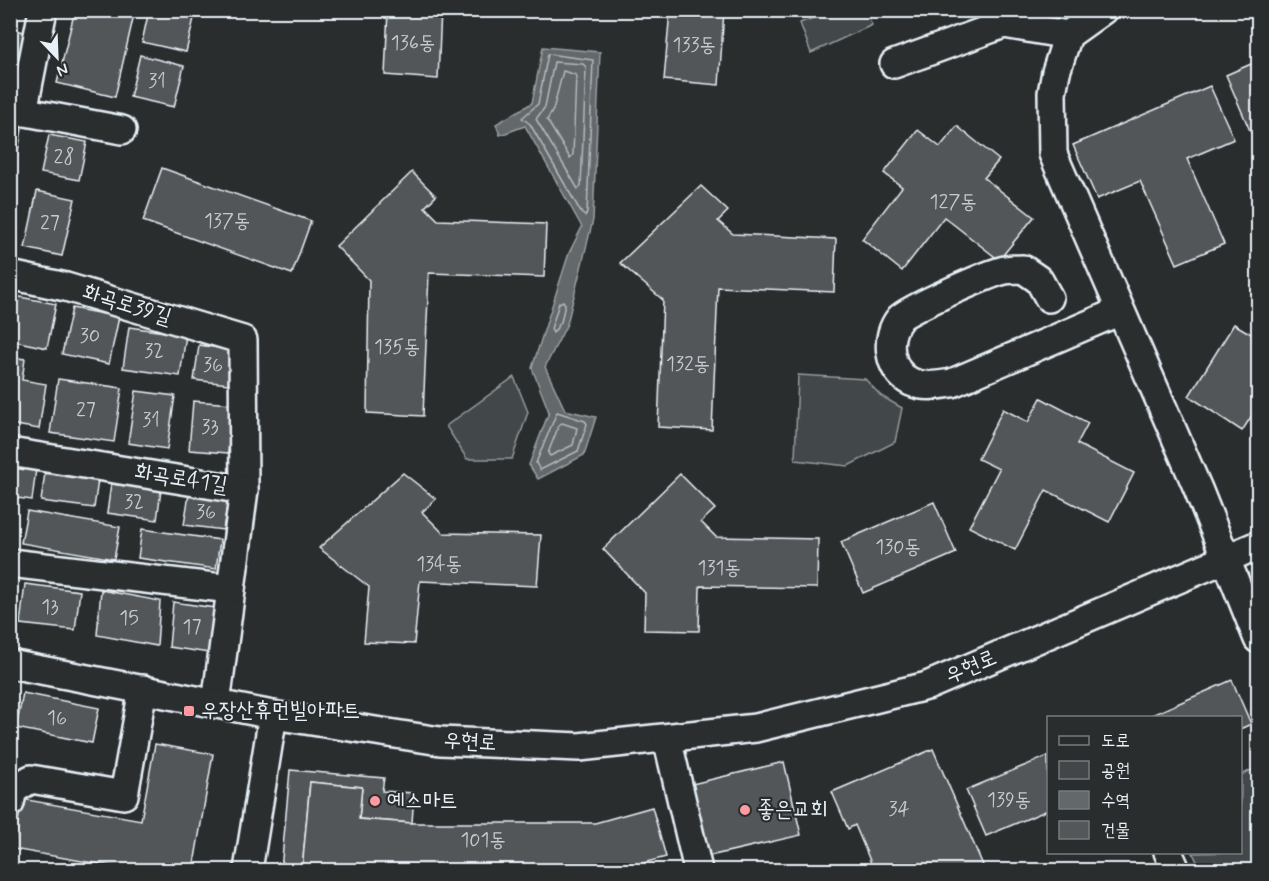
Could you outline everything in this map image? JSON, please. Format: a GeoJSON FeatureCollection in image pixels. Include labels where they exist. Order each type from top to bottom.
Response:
{"type":"FeatureCollection","features":[{"type":"Feature","properties":{"kind":"street"},"geometry":{"type":"LineString","coordinates":[[43,10],[17,110],[122,130]]}},
{"type":"Feature","properties":{"kind":"street"},"geometry":{"type":"LineString","coordinates":[[1103,10],[1068,35],[1052,93],[1053,154],[1198,489],[1258,639]]}},
{"type":"Feature","properties":{"kind":"street"},"geometry":{"type":"LineString","coordinates":[[894,64],[1004,24],[1068,35]]}},
{"type":"Feature","properties":{"kind":"street"},"geometry":{"type":"LineString","coordinates":[[1049,298],[1039,280],[1023,269],[1003,271],[921,306],[901,318],[892,335],[890,353],[896,369],[910,381],[931,387],[952,383],[1120,311]]}},
{"type":"Feature","properties":{"kind":"street","name":"화곡로39길"},"geometry":{"type":"LineString","coordinates":[[10,274],[66,287],[243,340],[244,490]]}},
{"type":"Feature","properties":{"kind":"street","name":"화곡로41길"},"geometry":{"type":"LineString","coordinates":[[10,452],[244,490],[216,704]]}},
{"type":"Feature","properties":{"kind":"street","name":"우현로"},"geometry":{"type":"LineString","coordinates":[[10,663],[273,715],[440,741],[579,747],[756,728],[927,686],[1258,545]]}},
{"type":"Feature","properties":{"kind":"street"},"geometry":{"type":"LineString","coordinates":[[10,563],[231,589]]}},
{"type":"Feature","properties":{"kind":"street"},"geometry":{"type":"LineString","coordinates":[[10,803],[13,790],[31,779],[124,795],[143,689]]}},
{"type":"Feature","properties":{"kind":"street"},"geometry":{"type":"LineString","coordinates":[[248,870],[273,715]]}},
{"type":"Feature","properties":{"kind":"street"},"geometry":{"type":"LineString","coordinates":[[668,738],[698,870]]}},
{"type":"Feature","properties":{"kind":"street"},"geometry":{"type":"LineString","coordinates":[[1169,854],[1176,870]]}},
{"type":"Feature","properties":{"kind":"green space"},"geometry":{"type":"Polygon","coordinates":[[[832,11],[866,11],[872,25],[811,53],[800,23],[832,11]]]}},
{"type":"Feature","properties":{"kind":"green space"},"geometry":{"type":"Polygon","coordinates":[[[798,375],[865,379],[881,396],[902,408],[895,442],[848,466],[795,460],[798,375]]]}},
{"type":"Feature","properties":{"kind":"green space"},"geometry":{"type":"Polygon","coordinates":[[[514,377],[528,412],[512,459],[467,459],[446,426],[514,377]]]}},
{"type":"Feature","properties":{"kind":"green space"},"geometry":{"type":"Polygon","coordinates":[[[1258,767],[1258,870],[1201,870],[1193,854],[1242,854],[1242,775],[1258,767]]]}},
{"type":"Feature","properties":{"kind":"water"},"geometry":{"type":"Polygon","coordinates":[[[543,47],[600,52],[593,220],[567,324],[545,367],[565,410],[596,417],[584,455],[538,479],[529,465],[549,412],[532,368],[569,253],[582,227],[525,126],[500,135],[496,124],[532,103],[543,47]]]}},
{"type":"Feature","properties":{"kind":"building"},"geometry":{"type":"Polygon","coordinates":[[[75,10],[135,10],[115,97],[57,83],[75,10]]]}},
{"type":"Feature","properties":{"kind":"building"},"geometry":{"type":"Polygon","coordinates":[[[149,10],[181,10],[195,14],[186,52],[142,42],[149,10]]]}},
{"type":"Feature","properties":{"kind":"building"},"geometry":{"type":"Polygon","coordinates":[[[388,10],[441,10],[438,79],[385,75],[388,10]]]}},
{"type":"Feature","properties":{"kind":"building"},"geometry":{"type":"Polygon","coordinates":[[[670,10],[724,10],[719,85],[664,80],[670,10]]]}},
{"type":"Feature","properties":{"kind":"building"},"geometry":{"type":"Polygon","coordinates":[[[10,30],[26,32],[19,72],[10,70],[10,30]]]}},
{"type":"Feature","properties":{"kind":"building"},"geometry":{"type":"Polygon","coordinates":[[[140,55],[184,66],[174,107],[130,97],[140,55]]]}},
{"type":"Feature","properties":{"kind":"building"},"geometry":{"type":"Polygon","coordinates":[[[1258,61],[1258,129],[1251,133],[1226,75],[1258,61]]]}},
{"type":"Feature","properties":{"kind":"building"},"geometry":{"type":"Polygon","coordinates":[[[1210,86],[1234,139],[1187,159],[1224,244],[1177,264],[1140,181],[1097,199],[1073,145],[1210,86]]]}},
{"type":"Feature","properties":{"kind":"building"},"geometry":{"type":"Polygon","coordinates":[[[957,126],[999,160],[984,178],[1034,217],[999,260],[944,217],[902,271],[862,239],[902,187],[884,173],[918,130],[940,147],[957,126]]]}},
{"type":"Feature","properties":{"kind":"building"},"geometry":{"type":"Polygon","coordinates":[[[10,127],[22,129],[16,162],[10,161],[10,127]]]}},
{"type":"Feature","properties":{"kind":"building"},"geometry":{"type":"Polygon","coordinates":[[[49,135],[87,142],[79,180],[41,173],[49,135]]]}},
{"type":"Feature","properties":{"kind":"building"},"geometry":{"type":"Polygon","coordinates":[[[162,168],[311,221],[292,274],[143,221],[162,168]]]}},
{"type":"Feature","properties":{"kind":"building"},"geometry":{"type":"Polygon","coordinates":[[[412,172],[436,196],[425,207],[438,220],[546,224],[544,277],[429,273],[423,416],[367,413],[369,280],[336,246],[412,172]]]}},
{"type":"Feature","properties":{"kind":"building"},"geometry":{"type":"Polygon","coordinates":[[[701,186],[728,211],[718,221],[733,234],[836,239],[834,292],[718,287],[712,430],[658,427],[663,300],[620,263],[701,186]]]}},
{"type":"Feature","properties":{"kind":"building"},"geometry":{"type":"Polygon","coordinates":[[[37,191],[75,199],[62,256],[25,248],[37,191]]]}},
{"type":"Feature","properties":{"kind":"building"},"geometry":{"type":"Polygon","coordinates":[[[10,295],[56,304],[47,348],[10,340],[10,295]]]}},
{"type":"Feature","properties":{"kind":"building"},"geometry":{"type":"Polygon","coordinates":[[[72,308],[119,317],[109,364],[62,354],[72,308]]]}},
{"type":"Feature","properties":{"kind":"building"},"geometry":{"type":"Polygon","coordinates":[[[1234,324],[1258,338],[1258,406],[1242,431],[1189,396],[1234,324]]]}},
{"type":"Feature","properties":{"kind":"building"},"geometry":{"type":"Polygon","coordinates":[[[129,327],[186,335],[180,376],[123,368],[129,327]]]}},
{"type":"Feature","properties":{"kind":"building"},"geometry":{"type":"Polygon","coordinates":[[[199,345],[233,350],[228,384],[194,380],[199,345]]]}},
{"type":"Feature","properties":{"kind":"building"},"geometry":{"type":"Polygon","coordinates":[[[10,357],[25,359],[22,380],[46,384],[39,429],[10,424],[10,357]]]}},
{"type":"Feature","properties":{"kind":"building"},"geometry":{"type":"Polygon","coordinates":[[[58,379],[122,388],[114,442],[50,433],[58,379]]]}},
{"type":"Feature","properties":{"kind":"building"},"geometry":{"type":"Polygon","coordinates":[[[136,391],[175,396],[167,449],[128,443],[136,391]]]}},
{"type":"Feature","properties":{"kind":"building"},"geometry":{"type":"Polygon","coordinates":[[[1041,398],[1088,423],[1077,444],[1134,473],[1109,522],[1046,490],[1015,550],[969,527],[999,469],[978,459],[1003,409],[1028,422],[1041,398]]]}},
{"type":"Feature","properties":{"kind":"building"},"geometry":{"type":"Polygon","coordinates":[[[193,401],[232,404],[228,453],[189,450],[193,401]]]}},
{"type":"Feature","properties":{"kind":"building"},"geometry":{"type":"Polygon","coordinates":[[[10,465],[36,469],[32,500],[10,497],[10,465]]]}},
{"type":"Feature","properties":{"kind":"building"},"geometry":{"type":"Polygon","coordinates":[[[45,473],[98,480],[94,508],[41,501],[45,473]]]}},
{"type":"Feature","properties":{"kind":"building"},"geometry":{"type":"Polygon","coordinates":[[[403,473],[436,499],[422,512],[443,533],[541,535],[537,586],[420,581],[414,644],[364,642],[369,587],[319,548],[403,473]]]}},
{"type":"Feature","properties":{"kind":"building"},"geometry":{"type":"Polygon","coordinates":[[[680,474],[715,509],[701,522],[716,537],[818,539],[817,588],[700,586],[699,631],[644,630],[645,593],[603,549],[680,474]]]}},
{"type":"Feature","properties":{"kind":"building"},"geometry":{"type":"Polygon","coordinates":[[[111,484],[161,490],[157,520],[107,513],[111,484]]]}},
{"type":"Feature","properties":{"kind":"building"},"geometry":{"type":"Polygon","coordinates":[[[189,494],[228,500],[223,530],[184,525],[189,494]]]}},
{"type":"Feature","properties":{"kind":"building"},"geometry":{"type":"Polygon","coordinates":[[[934,502],[956,553],[863,593],[841,542],[934,502]]]}},
{"type":"Feature","properties":{"kind":"building"},"geometry":{"type":"Polygon","coordinates":[[[27,511],[120,527],[114,559],[21,543],[27,511]]]}},
{"type":"Feature","properties":{"kind":"building"},"geometry":{"type":"Polygon","coordinates":[[[142,529],[220,540],[216,569],[138,558],[142,529]]]}},
{"type":"Feature","properties":{"kind":"building"},"geometry":{"type":"Polygon","coordinates":[[[25,584],[80,591],[75,630],[20,624],[25,584]]]}},
{"type":"Feature","properties":{"kind":"building"},"geometry":{"type":"Polygon","coordinates":[[[101,590],[160,601],[157,646],[97,635],[101,590]]]}},
{"type":"Feature","properties":{"kind":"building"},"geometry":{"type":"Polygon","coordinates":[[[173,602],[215,608],[209,653],[169,647],[173,602]]]}},
{"type":"Feature","properties":{"kind":"building"},"geometry":{"type":"Polygon","coordinates":[[[1232,680],[1251,724],[1242,728],[1242,716],[1150,716],[1232,680]]]}},
{"type":"Feature","properties":{"kind":"building"},"geometry":{"type":"Polygon","coordinates":[[[23,693],[99,708],[92,743],[16,728],[23,693]]]}},
{"type":"Feature","properties":{"kind":"building"},"geometry":{"type":"Polygon","coordinates":[[[155,744],[213,754],[193,870],[133,870],[13,849],[22,799],[141,820],[155,744]]]}},
{"type":"Feature","properties":{"kind":"building"},"geometry":{"type":"Polygon","coordinates":[[[933,749],[985,870],[874,870],[855,825],[848,829],[832,792],[933,749]]]}},
{"type":"Feature","properties":{"kind":"building"},"geometry":{"type":"Polygon","coordinates":[[[1047,756],[1047,810],[986,836],[966,790],[1047,756]]]}},
{"type":"Feature","properties":{"kind":"building","name":"좋은교회"},"geometry":{"type":"Polygon","coordinates":[[[784,762],[801,835],[705,857],[688,785],[784,762]]]}},
{"type":"Feature","properties":{"kind":"building"},"geometry":{"type":"Polygon","coordinates":[[[290,770],[384,778],[382,791],[414,793],[412,823],[359,819],[362,787],[310,782],[302,870],[281,870],[290,770]]]}},
{"type":"Feature","properties":{"kind":"building"},"geometry":{"type":"Polygon","coordinates":[[[310,782],[362,787],[359,819],[412,823],[595,823],[652,807],[666,857],[617,870],[486,870],[344,865],[343,870],[302,870],[310,782]]]}},
{"type":"Feature","properties":{"kind":"place","name":"우장산휴먼빌아파트"},"geometry":{"type":"Point","coordinates":[189,711]}},
{"type":"Feature","properties":{"kind":"place","name":"예스마트"},"geometry":{"type":"Point","coordinates":[375,801]}},
{"type":"Feature","properties":{"kind":"place","name":"좋은교회"},"geometry":{"type":"Point","coordinates":[745,810]}}]}
